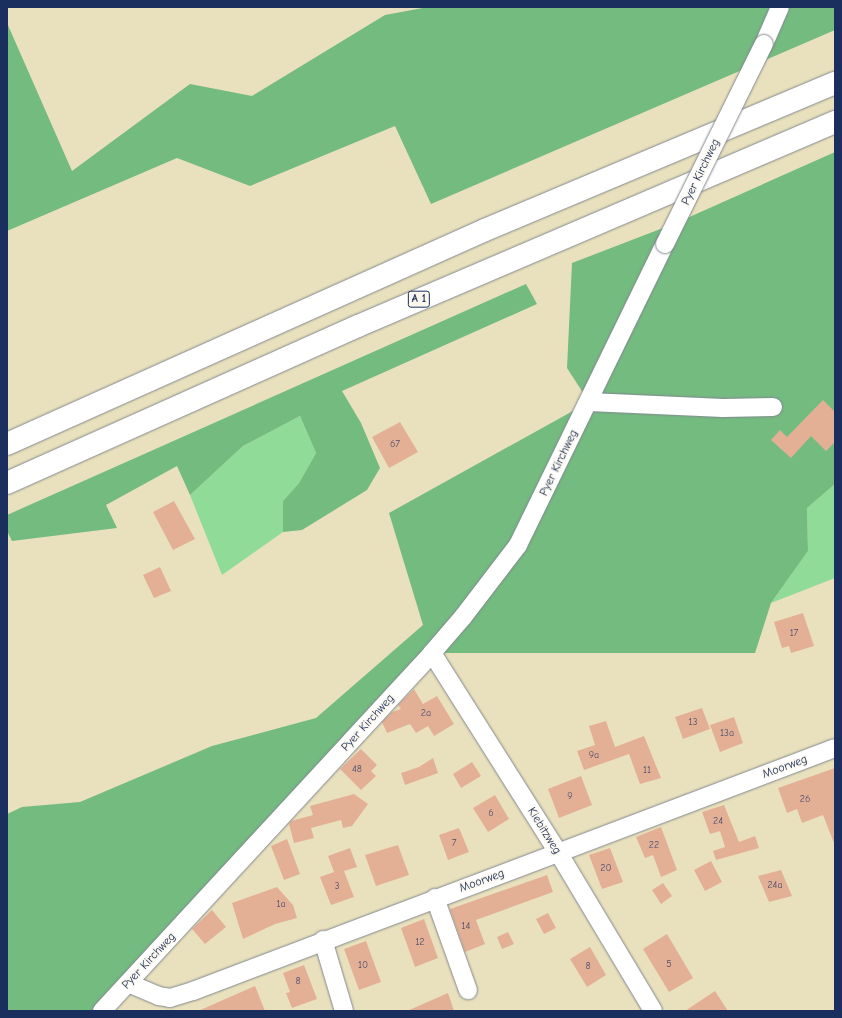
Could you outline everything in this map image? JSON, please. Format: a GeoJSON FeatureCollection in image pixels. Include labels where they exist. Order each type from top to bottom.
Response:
{"type":"FeatureCollection","features":[{"type":"Feature","properties":{"kind":"highway"},"geometry":{"type":"LineString","coordinates":[[7,444],[464,240],[835,82]]}},
{"type":"Feature","properties":{"kind":"highway","name":"A 1"},"geometry":{"type":"LineString","coordinates":[[7,483],[365,323],[835,122]]}},
{"type":"Feature","properties":{"kind":"street","name":"Pyer Kirchweg"},"geometry":{"type":"LineString","coordinates":[[102,1011],[432,653],[463,617],[518,545],[764,44],[780,7]]}},
{"type":"Feature","properties":{"kind":"street"},"geometry":{"type":"LineString","coordinates":[[589,402],[723,408],[773,407]]}},
{"type":"Feature","properties":{"kind":"street","name":"Kiebitzweg"},"geometry":{"type":"LineString","coordinates":[[432,653],[558,852],[653,1011]]}},
{"type":"Feature","properties":{"kind":"street","name":"Moorweg"},"geometry":{"type":"LineString","coordinates":[[128,983],[170,998],[234,977],[323,940],[835,748]]}},
{"type":"Feature","properties":{"kind":"street"},"geometry":{"type":"LineString","coordinates":[[435,898],[468,990]]}},
{"type":"Feature","properties":{"kind":"street"},"geometry":{"type":"LineString","coordinates":[[323,940],[344,1011]]}},
{"type":"Feature","properties":{"kind":"green space"},"geometry":{"type":"Polygon","coordinates":[[[428,7],[835,7],[835,30],[431,204],[395,126],[250,186],[177,158],[7,231],[7,23],[72,171],[190,84],[252,96],[385,15],[428,7]]]}},
{"type":"Feature","properties":{"kind":"green space"},"geometry":{"type":"Polygon","coordinates":[[[835,152],[835,484],[807,508],[808,551],[771,603],[755,653],[432,653],[102,1011],[7,1011],[7,814],[22,807],[80,802],[212,746],[316,718],[423,625],[389,513],[589,402],[567,368],[572,263],[676,223],[835,152]]]}},
{"type":"Feature","properties":{"kind":"green space"},"geometry":{"type":"Polygon","coordinates":[[[526,284],[537,304],[342,391],[361,423],[380,468],[367,490],[302,530],[283,532],[283,501],[299,483],[316,453],[300,416],[243,446],[190,495],[177,466],[106,505],[117,528],[12,541],[7,531],[7,515],[526,284]]]}},
{"type":"Feature","properties":{"kind":"green space"},"geometry":{"type":"Polygon","coordinates":[[[300,416],[316,453],[299,483],[283,501],[283,532],[222,575],[190,495],[243,446],[300,416]]]}},
{"type":"Feature","properties":{"kind":"green space"},"geometry":{"type":"Polygon","coordinates":[[[835,484],[835,578],[771,603],[808,551],[807,508],[835,484]]]}},
{"type":"Feature","properties":{"kind":"building"},"geometry":{"type":"Polygon","coordinates":[[[823,400],[835,412],[835,442],[826,451],[811,436],[791,458],[771,440],[780,430],[787,437],[823,400]]]}},
{"type":"Feature","properties":{"kind":"building"},"geometry":{"type":"Polygon","coordinates":[[[400,422],[418,452],[389,468],[372,437],[400,422]]]}},
{"type":"Feature","properties":{"kind":"building"},"geometry":{"type":"Polygon","coordinates":[[[174,501],[195,539],[173,550],[153,512],[174,501]]]}},
{"type":"Feature","properties":{"kind":"building"},"geometry":{"type":"Polygon","coordinates":[[[160,567],[171,591],[154,598],[143,575],[160,567]]]}},
{"type":"Feature","properties":{"kind":"building"},"geometry":{"type":"Polygon","coordinates":[[[803,613],[814,646],[791,653],[789,646],[782,648],[774,622],[803,613]]]}},
{"type":"Feature","properties":{"kind":"building"},"geometry":{"type":"Polygon","coordinates":[[[414,689],[423,704],[437,696],[454,724],[434,736],[428,726],[416,733],[410,724],[387,733],[382,722],[392,712],[401,709],[398,705],[414,689]]]}},
{"type":"Feature","properties":{"kind":"building"},"geometry":{"type":"Polygon","coordinates":[[[702,708],[710,729],[683,739],[675,717],[702,708]]]}},
{"type":"Feature","properties":{"kind":"building"},"geometry":{"type":"Polygon","coordinates":[[[734,717],[743,743],[720,752],[710,725],[734,717]]]}},
{"type":"Feature","properties":{"kind":"building"},"geometry":{"type":"Polygon","coordinates":[[[606,721],[615,747],[644,736],[661,778],[640,784],[629,754],[584,770],[577,751],[595,745],[589,726],[606,721]]]}},
{"type":"Feature","properties":{"kind":"building"},"geometry":{"type":"Polygon","coordinates":[[[361,749],[377,765],[371,771],[376,776],[361,790],[340,769],[361,749]]]}},
{"type":"Feature","properties":{"kind":"building"},"geometry":{"type":"Polygon","coordinates":[[[433,758],[438,773],[405,785],[401,773],[419,767],[433,758]]]}},
{"type":"Feature","properties":{"kind":"building"},"geometry":{"type":"Polygon","coordinates":[[[472,762],[481,776],[461,788],[453,774],[472,762]]]}},
{"type":"Feature","properties":{"kind":"building"},"geometry":{"type":"Polygon","coordinates":[[[835,768],[834,843],[823,815],[802,823],[797,809],[787,813],[778,788],[835,768]]]}},
{"type":"Feature","properties":{"kind":"building"},"geometry":{"type":"Polygon","coordinates":[[[581,776],[592,805],[559,818],[548,789],[581,776]]]}},
{"type":"Feature","properties":{"kind":"building"},"geometry":{"type":"Polygon","coordinates":[[[354,794],[368,804],[352,826],[343,828],[341,820],[311,828],[314,838],[294,843],[289,824],[291,821],[313,815],[310,806],[354,794]]]}},
{"type":"Feature","properties":{"kind":"building"},"geometry":{"type":"Polygon","coordinates":[[[495,795],[509,819],[488,832],[473,808],[495,795]]]}},
{"type":"Feature","properties":{"kind":"building"},"geometry":{"type":"Polygon","coordinates":[[[724,805],[739,842],[755,836],[759,848],[716,860],[713,851],[725,847],[720,831],[710,834],[702,812],[724,805]]]}},
{"type":"Feature","properties":{"kind":"building"},"geometry":{"type":"Polygon","coordinates":[[[661,827],[677,870],[661,877],[653,855],[645,858],[636,837],[661,827]]]}},
{"type":"Feature","properties":{"kind":"building"},"geometry":{"type":"Polygon","coordinates":[[[459,828],[469,852],[448,860],[439,835],[459,828]]]}},
{"type":"Feature","properties":{"kind":"building"},"geometry":{"type":"Polygon","coordinates":[[[287,839],[300,874],[284,880],[271,846],[287,839]]]}},
{"type":"Feature","properties":{"kind":"building"},"geometry":{"type":"Polygon","coordinates":[[[398,845],[409,875],[376,886],[365,855],[398,845]]]}},
{"type":"Feature","properties":{"kind":"building"},"geometry":{"type":"Polygon","coordinates":[[[350,848],[357,867],[344,871],[354,897],[331,905],[320,877],[334,872],[328,856],[350,848]]]}},
{"type":"Feature","properties":{"kind":"building"},"geometry":{"type":"Polygon","coordinates":[[[610,848],[623,882],[602,889],[589,855],[610,848]]]}},
{"type":"Feature","properties":{"kind":"building"},"geometry":{"type":"Polygon","coordinates":[[[711,861],[722,882],[705,891],[694,870],[711,861]]]}},
{"type":"Feature","properties":{"kind":"building"},"geometry":{"type":"Polygon","coordinates":[[[781,870],[792,896],[769,902],[758,876],[781,870]]]}},
{"type":"Feature","properties":{"kind":"building"},"geometry":{"type":"Polygon","coordinates":[[[547,875],[553,892],[476,920],[485,944],[465,952],[450,909],[547,875]]]}},
{"type":"Feature","properties":{"kind":"building"},"geometry":{"type":"Polygon","coordinates":[[[663,883],[672,896],[661,904],[652,890],[663,883]]]}},
{"type":"Feature","properties":{"kind":"building"},"geometry":{"type":"Polygon","coordinates":[[[277,887],[293,905],[297,918],[275,924],[243,939],[232,903],[277,887]]]}},
{"type":"Feature","properties":{"kind":"building"},"geometry":{"type":"Polygon","coordinates":[[[212,910],[226,927],[205,944],[192,929],[212,910]]]}},
{"type":"Feature","properties":{"kind":"building"},"geometry":{"type":"Polygon","coordinates":[[[548,913],[556,928],[544,934],[536,919],[548,913]]]}},
{"type":"Feature","properties":{"kind":"building"},"geometry":{"type":"Polygon","coordinates":[[[424,919],[438,958],[415,967],[401,928],[424,919]]]}},
{"type":"Feature","properties":{"kind":"building"},"geometry":{"type":"Polygon","coordinates":[[[508,932],[514,944],[502,949],[497,937],[508,932]]]}},
{"type":"Feature","properties":{"kind":"building"},"geometry":{"type":"Polygon","coordinates":[[[667,934],[693,978],[669,992],[643,949],[667,934]]]}},
{"type":"Feature","properties":{"kind":"building"},"geometry":{"type":"Polygon","coordinates":[[[366,941],[381,982],[359,990],[344,949],[366,941]]]}},
{"type":"Feature","properties":{"kind":"building"},"geometry":{"type":"Polygon","coordinates":[[[590,947],[606,975],[587,987],[570,959],[590,947]]]}},
{"type":"Feature","properties":{"kind":"building"},"geometry":{"type":"Polygon","coordinates":[[[304,965],[317,999],[292,1008],[286,993],[290,992],[283,973],[304,965]]]}},
{"type":"Feature","properties":{"kind":"building"},"geometry":{"type":"Polygon","coordinates":[[[255,986],[265,1011],[198,1011],[255,986]]]}},
{"type":"Feature","properties":{"kind":"building"},"geometry":{"type":"Polygon","coordinates":[[[715,991],[728,1011],[685,1011],[715,991]]]}},
{"type":"Feature","properties":{"kind":"building"},"geometry":{"type":"Polygon","coordinates":[[[448,993],[454,1011],[407,1011],[448,993]]]}}]}
